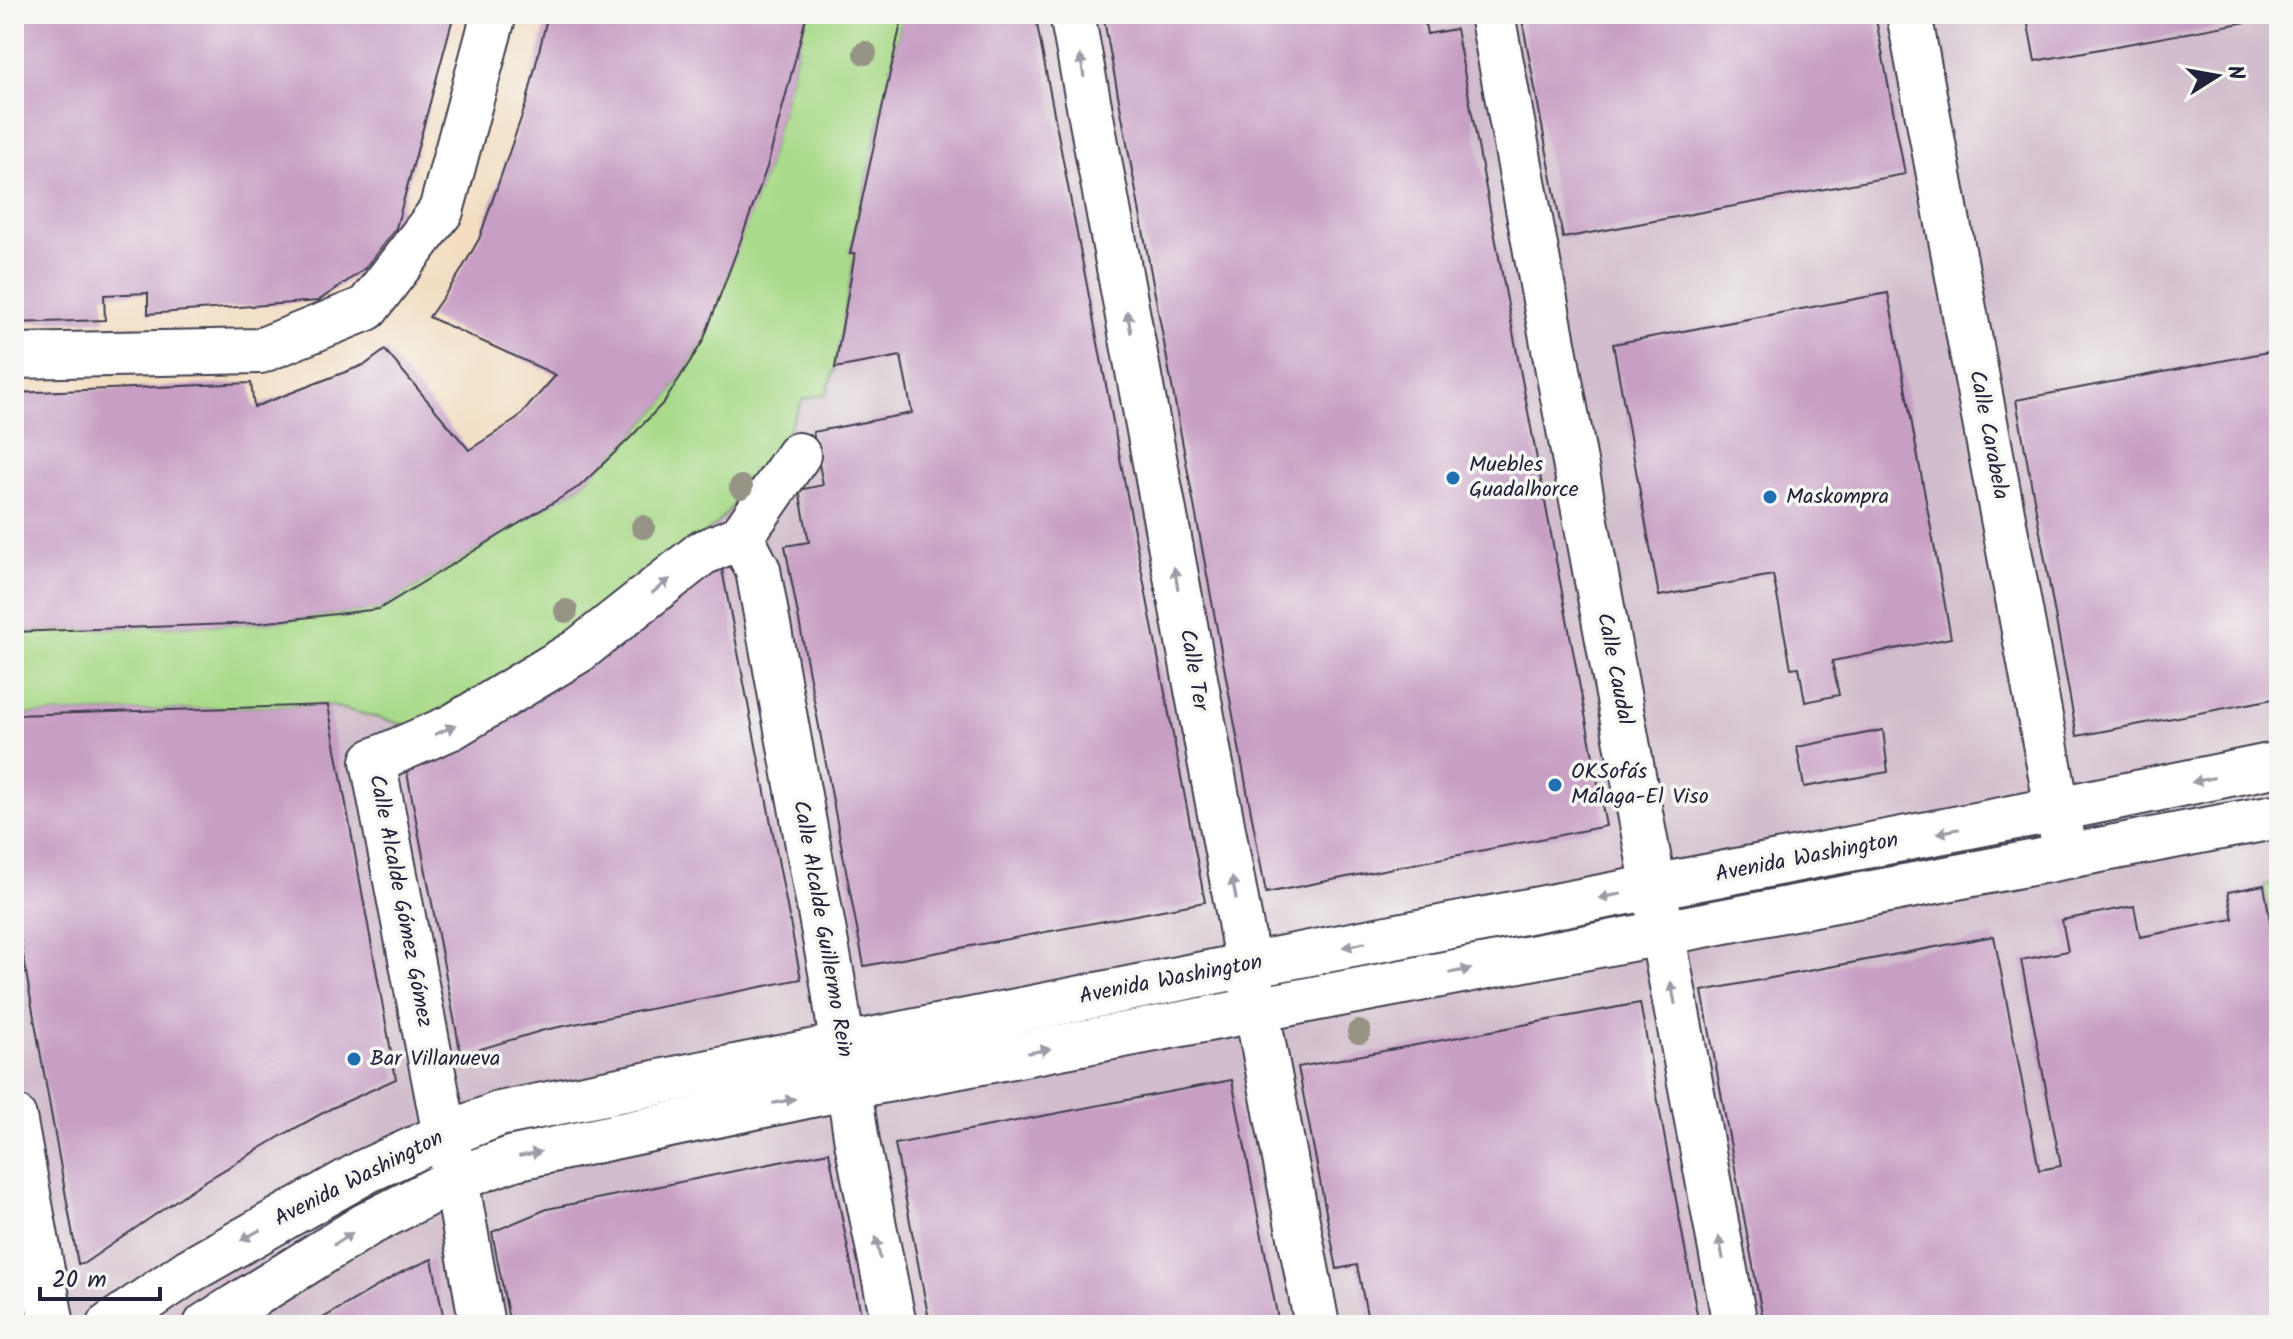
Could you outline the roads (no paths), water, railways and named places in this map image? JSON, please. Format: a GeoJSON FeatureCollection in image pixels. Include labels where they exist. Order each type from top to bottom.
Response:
{"type":"FeatureCollection","features":[{"type":"Feature","properties":{"kind":"street"},"geometry":{"type":"LineString","coordinates":[[14,356],[260,351],[367,308],[441,211],[494,14]]}},
{"type":"Feature","properties":{"kind":"street","name":"Calle Ter"},"geometry":{"type":"LineString","coordinates":[[1072,14],[1317,1325]]}},
{"type":"Feature","properties":{"kind":"street","name":"Calle Caudal"},"geometry":{"type":"LineString","coordinates":[[1492,14],[1735,1325]]}},
{"type":"Feature","properties":{"kind":"street","name":"Calle Carabela"},"geometry":{"type":"LineString","coordinates":[[1909,14],[2066,856]]}},
{"type":"Feature","properties":{"kind":"street"},"geometry":{"type":"LineString","coordinates":[[741,537],[798,455]]}},
{"type":"Feature","properties":{"kind":"street","name":"Calle Alcalde Gómez Gómez"},"geometry":{"type":"LineString","coordinates":[[482,1325],[373,761],[452,727],[578,651],[702,553],[741,537]]}},
{"type":"Feature","properties":{"kind":"street","name":"Calle Alcalde Guillermo Rein"},"geometry":{"type":"LineString","coordinates":[[741,537],[758,570],[832,977],[857,1142],[894,1325]]}},
{"type":"Feature","properties":{"kind":"street","name":"Avenida Washington"},"geometry":{"type":"LineString","coordinates":[[206,1325],[366,1225],[456,1179],[514,1158],[846,1066],[1248,965],[2279,764]]}},
{"type":"Feature","properties":{"kind":"street","name":"Avenida Washington"},"geometry":{"type":"LineString","coordinates":[[110,1325],[189,1271],[366,1171],[499,1114],[1257,1010],[2279,816]]}},
{"type":"Feature","properties":{"kind":"street"},"geometry":{"type":"LineString","coordinates":[[14,1117],[52,1325]]}},
{"type":"Feature","properties":{"kind":"place","name":"Muebles Guadalhorce"},"geometry":{"type":"Point","coordinates":[1453,478]}},
{"type":"Feature","properties":{"kind":"place","name":"Maskompra"},"geometry":{"type":"Point","coordinates":[1770,497]}},
{"type":"Feature","properties":{"kind":"place","name":"OKSofás Málaga-El Viso"},"geometry":{"type":"Point","coordinates":[1555,785]}},
{"type":"Feature","properties":{"kind":"place","name":"Bar Villanueva"},"geometry":{"type":"Point","coordinates":[354,1059]}}]}
